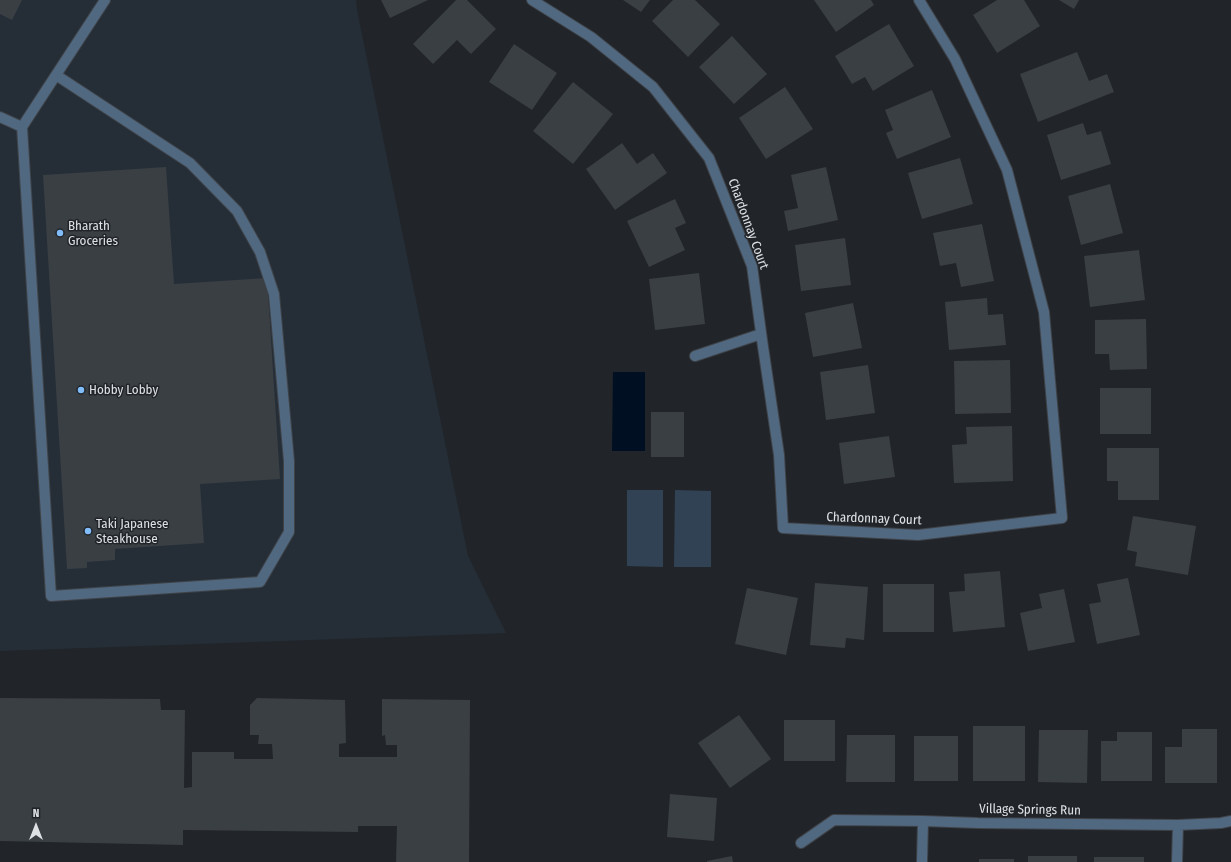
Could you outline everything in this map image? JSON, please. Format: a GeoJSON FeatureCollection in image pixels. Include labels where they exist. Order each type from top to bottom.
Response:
{"type":"FeatureCollection","features":[{"type":"Feature","properties":{"kind":"street"},"geometry":{"type":"LineString","coordinates":[[56,75],[190,163],[237,211],[260,252],[274,294],[289,461],[289,532],[260,582],[51,596],[22,127],[105,0]]}},
{"type":"Feature","properties":{"kind":"street","name":"Chardonnay Court"},"geometry":{"type":"LineString","coordinates":[[532,0],[591,38],[653,87],[709,158],[752,266],[779,455],[783,528],[918,535],[1062,518],[1044,312],[1007,170],[955,60],[918,0]]}},
{"type":"Feature","properties":{"kind":"street"},"geometry":{"type":"LineString","coordinates":[[0,117],[22,127]]}},
{"type":"Feature","properties":{"kind":"street"},"geometry":{"type":"LineString","coordinates":[[695,356],[761,334]]}},
{"type":"Feature","properties":{"kind":"street","name":"Village Springs Run"},"geometry":{"type":"LineString","coordinates":[[801,843],[834,820],[1178,825],[1222,823],[1231,821]]}},
{"type":"Feature","properties":{"kind":"street"},"geometry":{"type":"LineString","coordinates":[[922,862],[924,821]]}},
{"type":"Feature","properties":{"kind":"street"},"geometry":{"type":"LineString","coordinates":[[1177,862],[1178,825]]}},
{"type":"Feature","properties":{"kind":"shaded area"},"geometry":{"type":"Polygon","coordinates":[[[0,0],[356,0],[468,556],[506,633],[0,651],[0,0]]]}},
{"type":"Feature","properties":{"kind":"shaded area"},"geometry":{"type":"Polygon","coordinates":[[[613,372],[645,372],[645,451],[612,451],[613,372]]]}},
{"type":"Feature","properties":{"kind":"shaded area"},"geometry":{"type":"Polygon","coordinates":[[[627,490],[663,490],[663,567],[627,566],[627,490]]]}},
{"type":"Feature","properties":{"kind":"shaded area"},"geometry":{"type":"Polygon","coordinates":[[[675,490],[711,491],[711,567],[674,567],[675,490]]]}},
{"type":"Feature","properties":{"kind":"building"},"geometry":{"type":"Polygon","coordinates":[[[0,0],[22,0],[12,20],[0,14],[0,0]]]}},
{"type":"Feature","properties":{"kind":"building"},"geometry":{"type":"Polygon","coordinates":[[[381,0],[428,0],[390,18],[381,0]]]}},
{"type":"Feature","properties":{"kind":"building"},"geometry":{"type":"Polygon","coordinates":[[[456,0],[467,0],[496,29],[471,54],[457,40],[433,64],[413,44],[456,0]]]}},
{"type":"Feature","properties":{"kind":"building"},"geometry":{"type":"Polygon","coordinates":[[[623,0],[650,0],[641,12],[623,0]]]}},
{"type":"Feature","properties":{"kind":"building"},"geometry":{"type":"Polygon","coordinates":[[[673,0],[695,0],[720,24],[688,57],[652,21],[673,0]]]}},
{"type":"Feature","properties":{"kind":"building"},"geometry":{"type":"Polygon","coordinates":[[[814,0],[871,0],[874,5],[836,32],[814,0]]]}},
{"type":"Feature","properties":{"kind":"building"},"geometry":{"type":"Polygon","coordinates":[[[997,0],[1024,0],[1040,26],[997,53],[973,15],[997,0]]]}},
{"type":"Feature","properties":{"kind":"building"},"geometry":{"type":"Polygon","coordinates":[[[1059,0],[1079,0],[1074,9],[1059,0]]]}},
{"type":"Feature","properties":{"kind":"building"},"geometry":{"type":"Polygon","coordinates":[[[889,24],[914,66],[873,91],[865,77],[852,84],[835,56],[889,24]]]}},
{"type":"Feature","properties":{"kind":"building"},"geometry":{"type":"Polygon","coordinates":[[[732,36],[767,74],[734,104],[699,67],[732,36]]]}},
{"type":"Feature","properties":{"kind":"building"},"geometry":{"type":"Polygon","coordinates":[[[514,44],[557,73],[532,110],[489,82],[514,44]]]}},
{"type":"Feature","properties":{"kind":"building"},"geometry":{"type":"Polygon","coordinates":[[[1077,52],[1089,81],[1107,74],[1114,92],[1038,122],[1020,74],[1077,52]]]}},
{"type":"Feature","properties":{"kind":"building"},"geometry":{"type":"Polygon","coordinates":[[[573,82],[613,114],[573,164],[533,131],[573,82]]]}},
{"type":"Feature","properties":{"kind":"building"},"geometry":{"type":"Polygon","coordinates":[[[785,87],[813,129],[766,159],[739,118],[785,87]]]}},
{"type":"Feature","properties":{"kind":"building"},"geometry":{"type":"Polygon","coordinates":[[[932,90],[951,137],[897,159],[886,133],[893,130],[885,110],[932,90]]]}},
{"type":"Feature","properties":{"kind":"building"},"geometry":{"type":"Polygon","coordinates":[[[1083,123],[1087,135],[1101,131],[1111,164],[1061,180],[1047,135],[1083,123]]]}},
{"type":"Feature","properties":{"kind":"building"},"geometry":{"type":"Polygon","coordinates":[[[622,143],[637,164],[653,153],[667,173],[615,210],[586,169],[622,143]]]}},
{"type":"Feature","properties":{"kind":"building"},"geometry":{"type":"Polygon","coordinates":[[[960,158],[973,204],[922,219],[908,173],[960,158]]]}},
{"type":"Feature","properties":{"kind":"building"},"geometry":{"type":"Polygon","coordinates":[[[166,167],[174,284],[267,278],[280,479],[200,484],[204,543],[115,549],[115,560],[87,562],[87,568],[67,569],[43,175],[166,167]]]}},
{"type":"Feature","properties":{"kind":"building"},"geometry":{"type":"Polygon","coordinates":[[[826,167],[838,220],[788,231],[784,211],[798,208],[791,175],[826,167]]]}},
{"type":"Feature","properties":{"kind":"building"},"geometry":{"type":"Polygon","coordinates":[[[1110,184],[1123,233],[1081,245],[1068,196],[1110,184]]]}},
{"type":"Feature","properties":{"kind":"building"},"geometry":{"type":"Polygon","coordinates":[[[675,199],[686,223],[675,228],[685,250],[649,267],[627,221],[675,199]]]}},
{"type":"Feature","properties":{"kind":"building"},"geometry":{"type":"Polygon","coordinates":[[[982,224],[994,281],[961,287],[956,263],[940,266],[933,233],[982,224]]]}},
{"type":"Feature","properties":{"kind":"building"},"geometry":{"type":"Polygon","coordinates":[[[845,238],[851,285],[801,291],[795,245],[845,238]]]}},
{"type":"Feature","properties":{"kind":"building"},"geometry":{"type":"Polygon","coordinates":[[[1139,250],[1145,300],[1090,307],[1084,256],[1139,250]]]}},
{"type":"Feature","properties":{"kind":"building"},"geometry":{"type":"Polygon","coordinates":[[[699,273],[705,324],[655,330],[649,279],[699,273]]]}},
{"type":"Feature","properties":{"kind":"building"},"geometry":{"type":"Polygon","coordinates":[[[987,298],[988,315],[1003,314],[1006,345],[949,350],[945,302],[987,298]]]}},
{"type":"Feature","properties":{"kind":"building"},"geometry":{"type":"Polygon","coordinates":[[[853,303],[862,348],[813,357],[805,313],[853,303]]]}},
{"type":"Feature","properties":{"kind":"building"},"geometry":{"type":"Polygon","coordinates":[[[1146,319],[1147,369],[1110,370],[1109,354],[1095,354],[1095,320],[1146,319]]]}},
{"type":"Feature","properties":{"kind":"building"},"geometry":{"type":"Polygon","coordinates":[[[1010,360],[1011,413],[955,414],[954,361],[1010,360]]]}},
{"type":"Feature","properties":{"kind":"building"},"geometry":{"type":"Polygon","coordinates":[[[868,365],[875,413],[826,420],[820,372],[868,365]]]}},
{"type":"Feature","properties":{"kind":"building"},"geometry":{"type":"Polygon","coordinates":[[[1100,388],[1151,388],[1151,434],[1100,434],[1100,388]]]}},
{"type":"Feature","properties":{"kind":"building"},"geometry":{"type":"Polygon","coordinates":[[[651,412],[684,412],[684,457],[651,457],[651,412]]]}},
{"type":"Feature","properties":{"kind":"building"},"geometry":{"type":"Polygon","coordinates":[[[1012,426],[1013,481],[954,483],[952,445],[967,444],[966,427],[1012,426]]]}},
{"type":"Feature","properties":{"kind":"building"},"geometry":{"type":"Polygon","coordinates":[[[889,436],[895,477],[844,484],[839,443],[889,436]]]}},
{"type":"Feature","properties":{"kind":"building"},"geometry":{"type":"Polygon","coordinates":[[[1107,448],[1159,448],[1159,500],[1118,500],[1118,481],[1107,481],[1107,448]]]}},
{"type":"Feature","properties":{"kind":"building"},"geometry":{"type":"Polygon","coordinates":[[[1133,516],[1196,526],[1188,575],[1135,566],[1137,552],[1127,550],[1133,516]]]}},
{"type":"Feature","properties":{"kind":"building"},"geometry":{"type":"Polygon","coordinates":[[[1000,571],[1005,627],[953,632],[949,592],[965,591],[964,574],[1000,571]]]}},
{"type":"Feature","properties":{"kind":"building"},"geometry":{"type":"Polygon","coordinates":[[[1128,578],[1140,635],[1097,644],[1089,604],[1101,602],[1097,584],[1128,578]]]}},
{"type":"Feature","properties":{"kind":"building"},"geometry":{"type":"Polygon","coordinates":[[[815,583],[868,587],[864,640],[846,638],[845,648],[810,645],[815,583]]]}},
{"type":"Feature","properties":{"kind":"building"},"geometry":{"type":"Polygon","coordinates":[[[883,584],[934,584],[934,632],[883,632],[883,584]]]}},
{"type":"Feature","properties":{"kind":"building"},"geometry":{"type":"Polygon","coordinates":[[[747,588],[798,598],[786,655],[735,644],[747,588]]]}},
{"type":"Feature","properties":{"kind":"building"},"geometry":{"type":"Polygon","coordinates":[[[1064,589],[1075,642],[1028,651],[1020,613],[1042,608],[1039,594],[1064,589]]]}},
{"type":"Feature","properties":{"kind":"building"},"geometry":{"type":"Polygon","coordinates":[[[0,698],[160,699],[161,710],[185,710],[184,788],[192,787],[192,752],[234,752],[234,759],[273,759],[272,744],[258,744],[259,735],[250,735],[250,705],[257,698],[345,700],[346,743],[339,744],[339,757],[397,757],[397,745],[386,745],[385,735],[382,736],[382,699],[470,700],[469,862],[396,862],[397,826],[358,826],[358,832],[183,830],[183,845],[0,841],[0,698]]]}},
{"type":"Feature","properties":{"kind":"building"},"geometry":{"type":"Polygon","coordinates":[[[739,715],[771,759],[730,788],[698,743],[739,715]]]}},
{"type":"Feature","properties":{"kind":"building"},"geometry":{"type":"Polygon","coordinates":[[[784,720],[835,720],[835,761],[784,761],[784,720]]]}},
{"type":"Feature","properties":{"kind":"building"},"geometry":{"type":"Polygon","coordinates":[[[973,726],[1025,726],[1025,781],[973,781],[973,726]]]}},
{"type":"Feature","properties":{"kind":"building"},"geometry":{"type":"Polygon","coordinates":[[[1182,729],[1217,729],[1217,783],[1165,783],[1165,747],[1182,747],[1182,729]]]}},
{"type":"Feature","properties":{"kind":"building"},"geometry":{"type":"Polygon","coordinates":[[[1039,730],[1088,730],[1087,783],[1038,782],[1039,730]]]}},
{"type":"Feature","properties":{"kind":"building"},"geometry":{"type":"Polygon","coordinates":[[[1117,732],[1152,732],[1152,781],[1101,781],[1101,741],[1117,741],[1117,732]]]}},
{"type":"Feature","properties":{"kind":"building"},"geometry":{"type":"Polygon","coordinates":[[[847,735],[895,735],[895,782],[846,782],[847,735]]]}},
{"type":"Feature","properties":{"kind":"building"},"geometry":{"type":"Polygon","coordinates":[[[914,736],[958,736],[958,781],[914,781],[914,736]]]}},
{"type":"Feature","properties":{"kind":"building"},"geometry":{"type":"Polygon","coordinates":[[[670,794],[717,798],[714,841],[667,837],[670,794]]]}},
{"type":"Feature","properties":{"kind":"building"},"geometry":{"type":"Polygon","coordinates":[[[732,856],[733,862],[707,862],[707,861],[732,856]]]}},
{"type":"Feature","properties":{"kind":"building"},"geometry":{"type":"Polygon","coordinates":[[[1028,856],[1077,856],[1077,862],[1028,862],[1028,856]]]}},
{"type":"Feature","properties":{"kind":"building"},"geometry":{"type":"Polygon","coordinates":[[[1094,857],[1144,857],[1144,862],[1094,862],[1094,857]]]}},
{"type":"Feature","properties":{"kind":"building"},"geometry":{"type":"Polygon","coordinates":[[[979,859],[1014,859],[1014,862],[979,862],[979,859]]]}},
{"type":"Feature","properties":{"kind":"place","name":"Bharath Groceries"},"geometry":{"type":"Point","coordinates":[60,233]}},
{"type":"Feature","properties":{"kind":"place","name":"Hobby Lobby"},"geometry":{"type":"Point","coordinates":[81,390]}},
{"type":"Feature","properties":{"kind":"place","name":"Taki Japanese Steakhouse"},"geometry":{"type":"Point","coordinates":[88,531]}}]}
